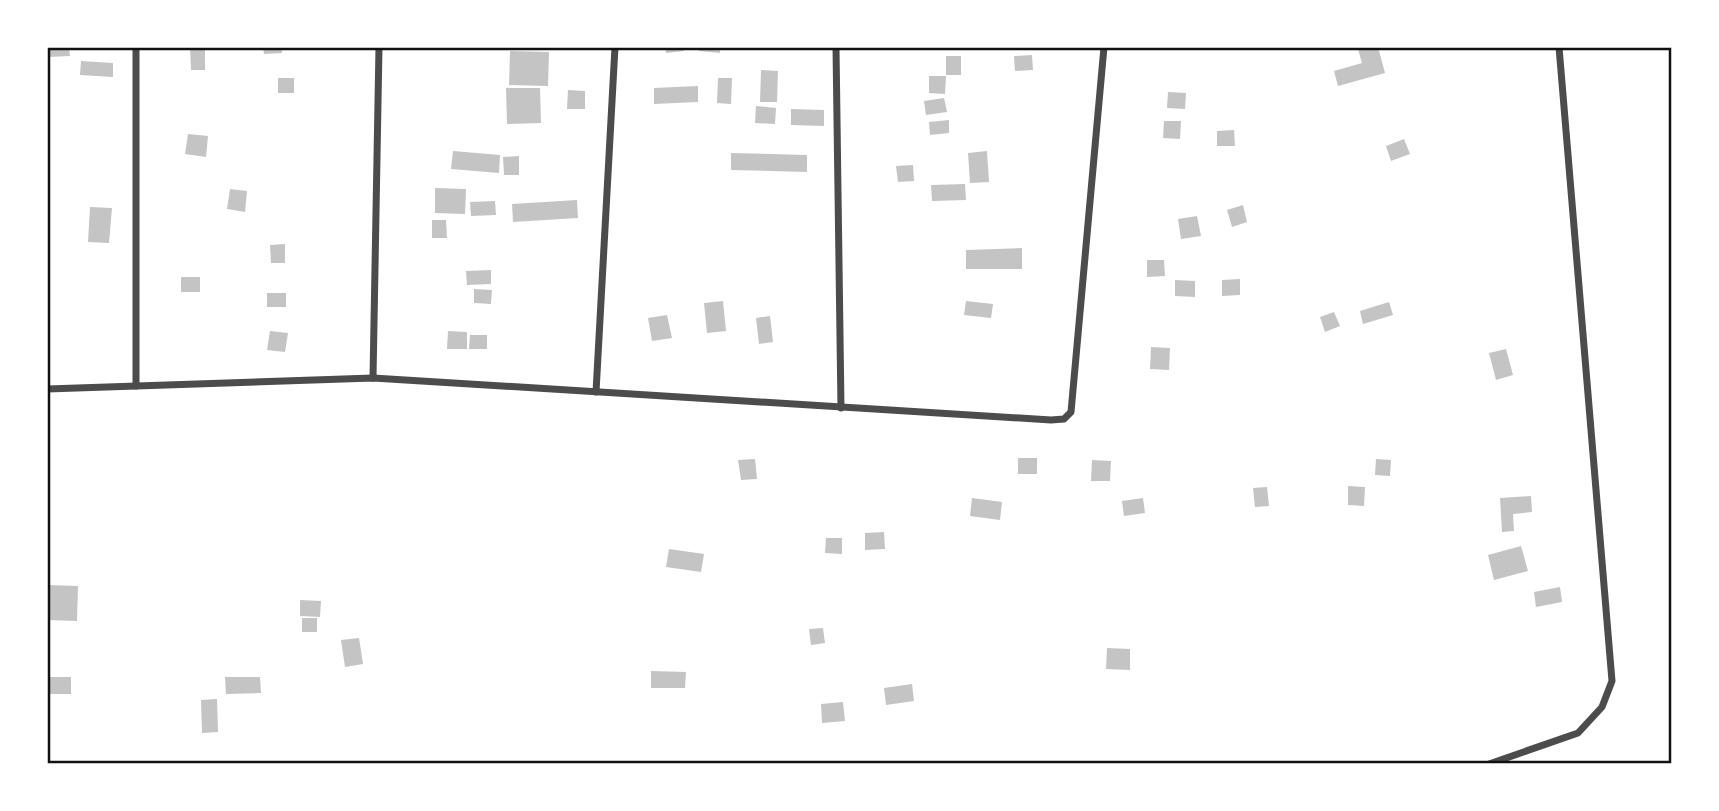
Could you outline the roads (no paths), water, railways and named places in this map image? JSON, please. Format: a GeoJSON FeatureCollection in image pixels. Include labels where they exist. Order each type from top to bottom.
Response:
{"type":"FeatureCollection","features":[{"type":"Feature","properties":{"kind":"street"},"geometry":{"type":"LineString","coordinates":[[135,386],[136,47]]}},
{"type":"Feature","properties":{"kind":"street"},"geometry":{"type":"LineString","coordinates":[[373,378],[379,47]]}},
{"type":"Feature","properties":{"kind":"street"},"geometry":{"type":"LineString","coordinates":[[596,393],[615,47]]}},
{"type":"Feature","properties":{"kind":"street"},"geometry":{"type":"LineString","coordinates":[[836,47],[841,408]]}},
{"type":"Feature","properties":{"kind":"street"},"geometry":{"type":"LineString","coordinates":[[47,388],[373,378],[841,408],[1064,419],[1071,412],[1104,47]]}},
{"type":"Feature","properties":{"kind":"street"},"geometry":{"type":"LineString","coordinates":[[1489,764],[1578,733],[1602,707],[1612,681],[1559,47]]}}]}
